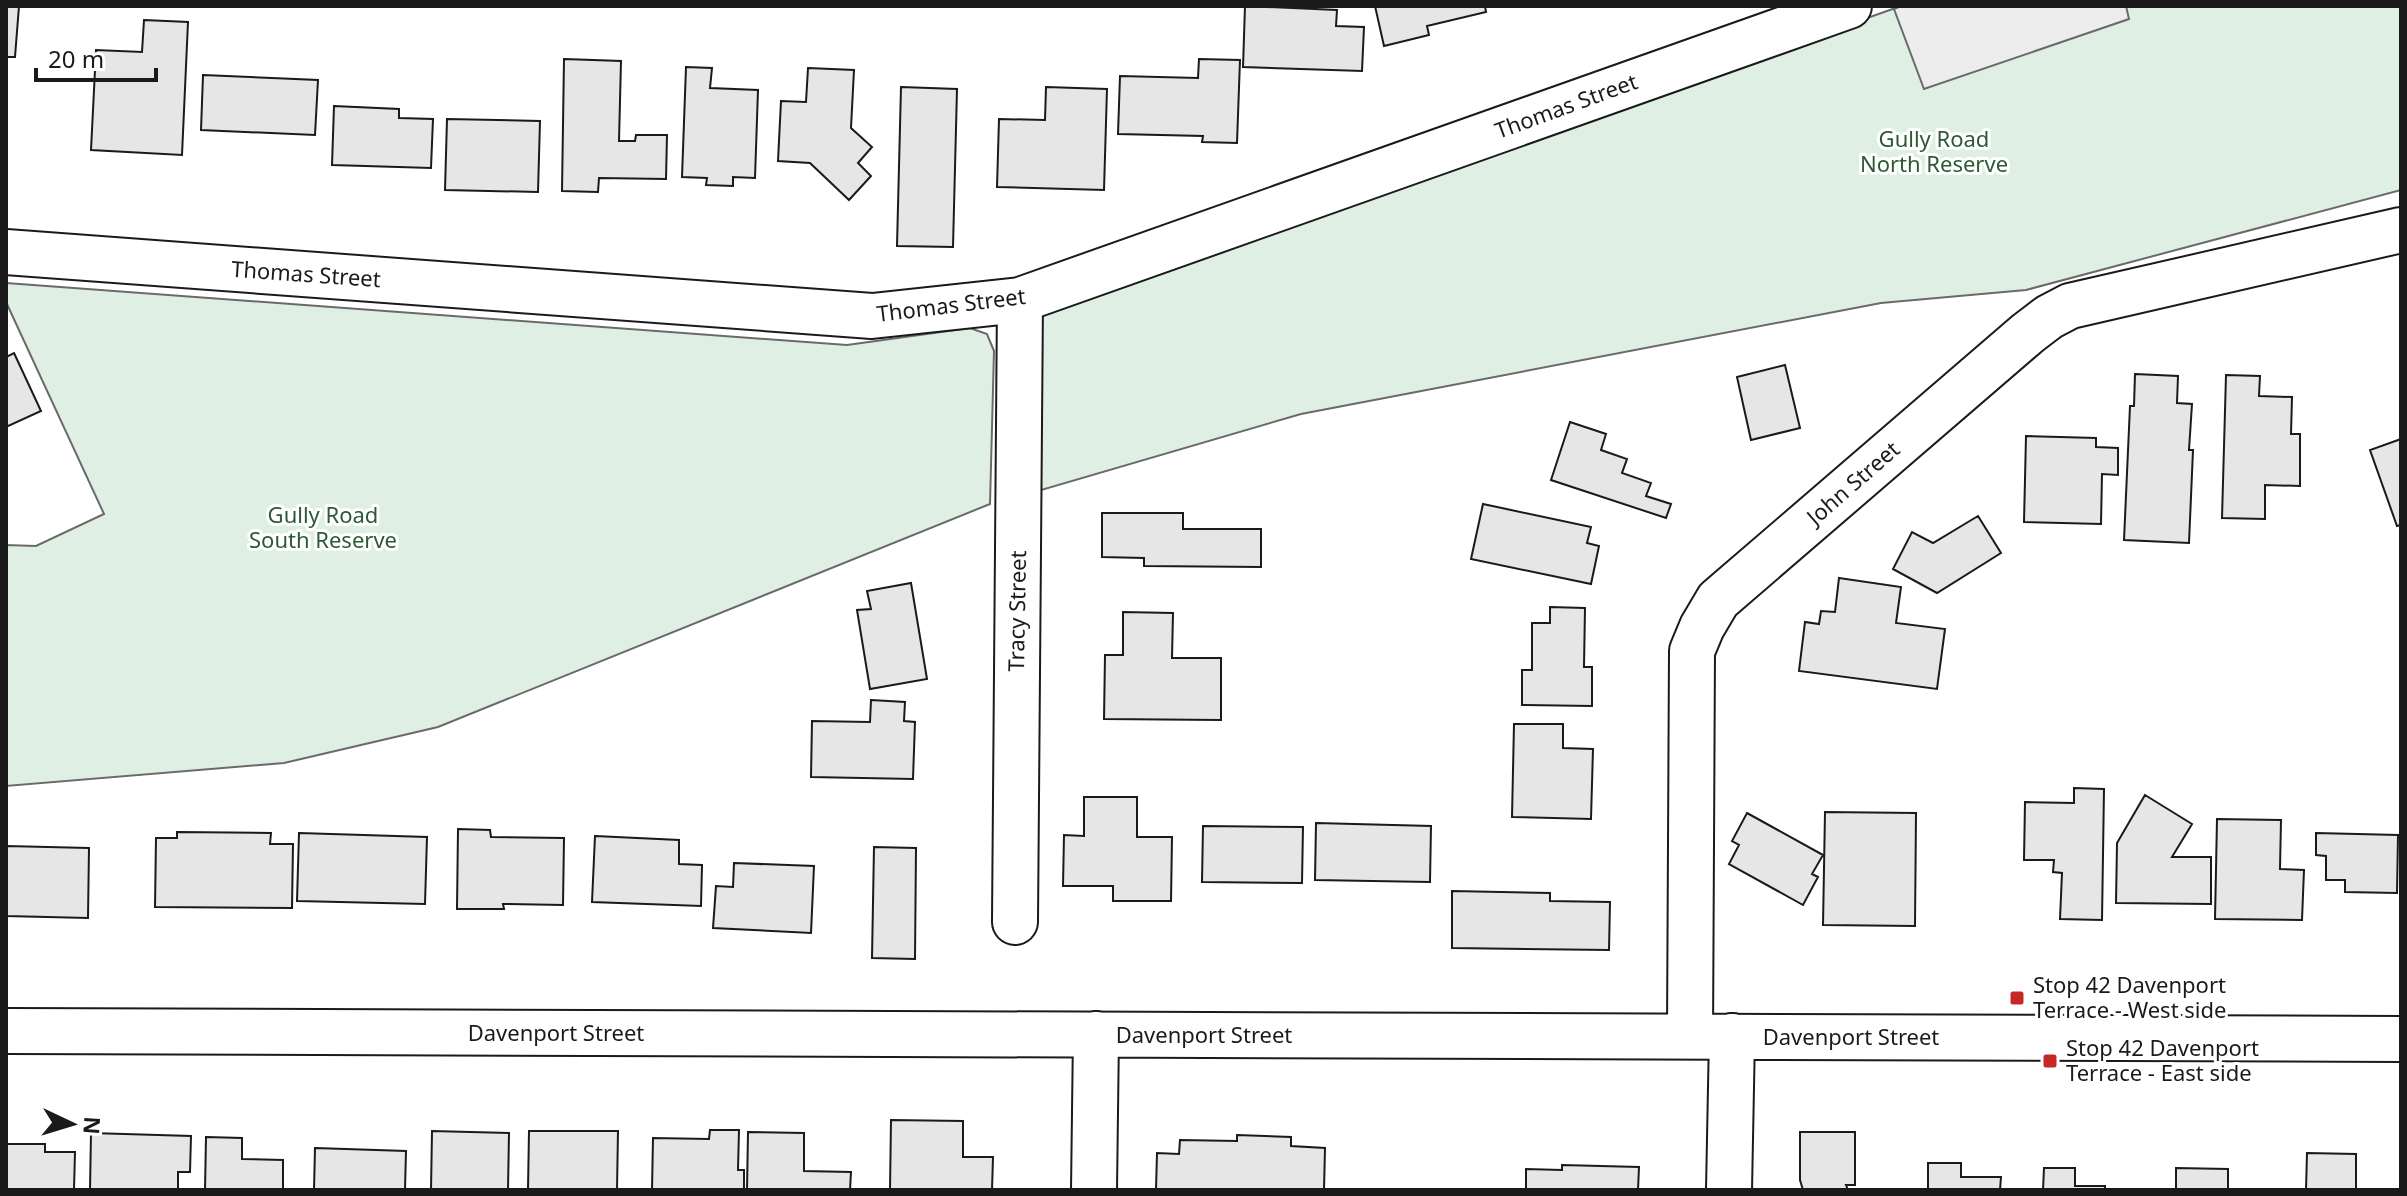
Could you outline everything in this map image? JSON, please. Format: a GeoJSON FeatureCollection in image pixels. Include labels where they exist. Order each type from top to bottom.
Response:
{"type":"FeatureCollection","features":[{"type":"Feature","properties":{"kind":"street","name":"Thomas Street"},"geometry":{"type":"LineString","coordinates":[[6,252],[872,316],[1020,300],[1849,6]]}},
{"type":"Feature","properties":{"kind":"street","name":"John Street"},"geometry":{"type":"LineString","coordinates":[[1729,1190],[1711,1036],[1692,651],[1718,600],[2049,317],[2070,306],[2401,230]]}},
{"type":"Feature","properties":{"kind":"street","name":"Tracy Street"},"geometry":{"type":"LineString","coordinates":[[1015,922],[1020,300]]}},
{"type":"Feature","properties":{"kind":"street","name":"Davenport Street"},"geometry":{"type":"LineString","coordinates":[[6,1031],[2401,1039]]}},
{"type":"Feature","properties":{"kind":"street"},"geometry":{"type":"LineString","coordinates":[[1094,1190],[1096,1034]]}},
{"type":"Feature","properties":{"kind":"green space","name":"Gully Road North Reserve"},"geometry":{"type":"Polygon","coordinates":[[[1901,6],[2401,6],[2401,190],[2026,290],[1881,303],[1301,414],[1038,491],[1040,311],[1901,6]]]}},
{"type":"Feature","properties":{"kind":"green space","name":"Gully Road South Reserve"},"geometry":{"type":"Polygon","coordinates":[[[6,283],[847,345],[970,328],[987,334],[994,351],[990,504],[438,727],[284,763],[6,786],[6,545],[36,546],[104,514],[6,302],[6,283]]]}},
{"type":"Feature","properties":{"kind":"shaded area"},"geometry":{"type":"Polygon","coordinates":[[[1901,6],[2126,6],[2129,19],[1924,89],[1894,9],[1901,6]]]}},
{"type":"Feature","properties":{"kind":"building"},"geometry":{"type":"Polygon","coordinates":[[[6,6],[19,6],[15,57],[6,57],[6,6]]]}},
{"type":"Feature","properties":{"kind":"building"},"geometry":{"type":"Polygon","coordinates":[[[1245,6],[1337,10],[1336,26],[1364,27],[1362,71],[1243,67],[1245,6]]]}},
{"type":"Feature","properties":{"kind":"building"},"geometry":{"type":"Polygon","coordinates":[[[1375,6],[1485,6],[1486,12],[1427,26],[1429,35],[1384,46],[1375,6]]]}},
{"type":"Feature","properties":{"kind":"building"},"geometry":{"type":"Polygon","coordinates":[[[144,20],[188,22],[182,155],[91,150],[96,50],[142,52],[144,20]]]}},
{"type":"Feature","properties":{"kind":"building"},"geometry":{"type":"Polygon","coordinates":[[[564,59],[621,61],[619,141],[635,141],[636,135],[667,135],[666,179],[599,178],[598,192],[562,191],[564,59]]]}},
{"type":"Feature","properties":{"kind":"building"},"geometry":{"type":"Polygon","coordinates":[[[1199,59],[1240,60],[1237,143],[1202,142],[1203,136],[1118,134],[1120,76],[1198,78],[1199,59]]]}},
{"type":"Feature","properties":{"kind":"building"},"geometry":{"type":"Polygon","coordinates":[[[686,67],[712,68],[710,88],[758,90],[755,178],[733,177],[733,186],[706,185],[707,178],[682,177],[686,67]]]}},
{"type":"Feature","properties":{"kind":"building"},"geometry":{"type":"Polygon","coordinates":[[[808,68],[854,70],[851,128],[872,147],[858,163],[871,176],[849,200],[810,163],[778,161],[781,101],[806,102],[808,68]]]}},
{"type":"Feature","properties":{"kind":"building"},"geometry":{"type":"Polygon","coordinates":[[[203,75],[318,80],[315,135],[201,130],[203,75]]]}},
{"type":"Feature","properties":{"kind":"building"},"geometry":{"type":"Polygon","coordinates":[[[901,87],[957,89],[953,247],[897,246],[901,87]]]}},
{"type":"Feature","properties":{"kind":"building"},"geometry":{"type":"Polygon","coordinates":[[[1046,87],[1107,89],[1104,190],[997,187],[999,119],[1045,120],[1046,87]]]}},
{"type":"Feature","properties":{"kind":"building"},"geometry":{"type":"Polygon","coordinates":[[[334,106],[399,109],[399,118],[433,119],[431,168],[332,165],[334,106]]]}},
{"type":"Feature","properties":{"kind":"building"},"geometry":{"type":"Polygon","coordinates":[[[447,119],[540,121],[538,192],[445,190],[447,119]]]}},
{"type":"Feature","properties":{"kind":"building"},"geometry":{"type":"Polygon","coordinates":[[[14,353],[41,411],[6,427],[6,357],[14,353]]]}},
{"type":"Feature","properties":{"kind":"building"},"geometry":{"type":"Polygon","coordinates":[[[1785,365],[1800,428],[1751,440],[1737,377],[1785,365]]]}},
{"type":"Feature","properties":{"kind":"building"},"geometry":{"type":"Polygon","coordinates":[[[2135,374],[2178,376],[2177,403],[2192,404],[2189,543],[2124,540],[2130,406],[2134,406],[2135,374]]]}},
{"type":"Feature","properties":{"kind":"building"},"geometry":{"type":"Polygon","coordinates":[[[2226,375],[2260,376],[2259,396],[2292,397],[2291,434],[2300,434],[2300,486],[2265,485],[2265,519],[2222,518],[2226,375]]]}},
{"type":"Feature","properties":{"kind":"building"},"geometry":{"type":"Polygon","coordinates":[[[1570,422],[1606,434],[1601,450],[1627,459],[1622,473],[1651,483],[1646,496],[1671,504],[1666,518],[1551,480],[1570,422]]]}},
{"type":"Feature","properties":{"kind":"building"},"geometry":{"type":"Polygon","coordinates":[[[2026,436],[2096,438],[2096,447],[2118,448],[2118,475],[2102,474],[2101,524],[2024,522],[2026,436]]]}},
{"type":"Feature","properties":{"kind":"building"},"geometry":{"type":"Polygon","coordinates":[[[2401,439],[2401,525],[2397,526],[2370,450],[2401,439]]]}},
{"type":"Feature","properties":{"kind":"building"},"geometry":{"type":"Polygon","coordinates":[[[1483,504],[1591,527],[1587,543],[1599,546],[1591,584],[1471,559],[1483,504]]]}},
{"type":"Feature","properties":{"kind":"building"},"geometry":{"type":"Polygon","coordinates":[[[1102,513],[1183,513],[1183,529],[1261,529],[1261,567],[1144,566],[1144,558],[1102,557],[1102,513]]]}},
{"type":"Feature","properties":{"kind":"building"},"geometry":{"type":"Polygon","coordinates":[[[1978,516],[2001,553],[1937,593],[1893,569],[1912,532],[1933,543],[1978,516]]]}},
{"type":"Feature","properties":{"kind":"building"},"geometry":{"type":"Polygon","coordinates":[[[1839,578],[1901,587],[1896,623],[1945,629],[1937,689],[1799,671],[1805,622],[1819,624],[1821,611],[1835,612],[1839,578]]]}},
{"type":"Feature","properties":{"kind":"building"},"geometry":{"type":"Polygon","coordinates":[[[911,583],[927,679],[870,689],[857,610],[871,609],[867,591],[911,583]]]}},
{"type":"Feature","properties":{"kind":"building"},"geometry":{"type":"Polygon","coordinates":[[[1550,607],[1585,608],[1584,667],[1592,667],[1592,706],[1522,705],[1522,670],[1532,670],[1532,623],[1550,623],[1550,607]]]}},
{"type":"Feature","properties":{"kind":"building"},"geometry":{"type":"Polygon","coordinates":[[[1123,612],[1173,613],[1172,658],[1221,658],[1221,720],[1104,719],[1105,655],[1123,655],[1123,612]]]}},
{"type":"Feature","properties":{"kind":"building"},"geometry":{"type":"Polygon","coordinates":[[[871,700],[905,702],[904,721],[915,722],[913,779],[811,777],[812,721],[870,722],[871,700]]]}},
{"type":"Feature","properties":{"kind":"building"},"geometry":{"type":"Polygon","coordinates":[[[1514,724],[1563,724],[1563,748],[1593,749],[1591,819],[1512,817],[1514,724]]]}},
{"type":"Feature","properties":{"kind":"building"},"geometry":{"type":"Polygon","coordinates":[[[2074,788],[2104,789],[2102,920],[2060,919],[2062,873],[2053,872],[2054,860],[2024,860],[2025,802],[2074,803],[2074,788]]]}},
{"type":"Feature","properties":{"kind":"building"},"geometry":{"type":"Polygon","coordinates":[[[2145,795],[2192,824],[2172,857],[2211,857],[2211,904],[2116,903],[2117,843],[2145,795]]]}},
{"type":"Feature","properties":{"kind":"building"},"geometry":{"type":"Polygon","coordinates":[[[1084,797],[1137,797],[1137,837],[1172,837],[1171,901],[1113,901],[1113,886],[1063,886],[1064,835],[1084,836],[1084,797]]]}},
{"type":"Feature","properties":{"kind":"building"},"geometry":{"type":"Polygon","coordinates":[[[1825,812],[1916,813],[1915,926],[1823,925],[1825,812]]]}},
{"type":"Feature","properties":{"kind":"building"},"geometry":{"type":"Polygon","coordinates":[[[1747,813],[1823,855],[1812,874],[1818,877],[1803,905],[1729,864],[1739,845],[1732,841],[1747,813]]]}},
{"type":"Feature","properties":{"kind":"building"},"geometry":{"type":"Polygon","coordinates":[[[2217,819],[2281,820],[2280,869],[2304,870],[2302,920],[2215,919],[2217,819]]]}},
{"type":"Feature","properties":{"kind":"building"},"geometry":{"type":"Polygon","coordinates":[[[1316,823],[1431,826],[1430,882],[1315,880],[1316,823]]]}},
{"type":"Feature","properties":{"kind":"building"},"geometry":{"type":"Polygon","coordinates":[[[1203,826],[1303,827],[1302,883],[1202,882],[1203,826]]]}},
{"type":"Feature","properties":{"kind":"building"},"geometry":{"type":"Polygon","coordinates":[[[458,829],[490,830],[491,837],[564,838],[563,905],[503,904],[504,909],[457,909],[458,829]]]}},
{"type":"Feature","properties":{"kind":"building"},"geometry":{"type":"Polygon","coordinates":[[[177,832],[271,833],[270,844],[293,844],[292,908],[155,907],[156,838],[177,838],[177,832]]]}},
{"type":"Feature","properties":{"kind":"building"},"geometry":{"type":"Polygon","coordinates":[[[299,833],[427,837],[425,904],[297,901],[299,833]]]}},
{"type":"Feature","properties":{"kind":"building"},"geometry":{"type":"Polygon","coordinates":[[[2316,833],[2398,835],[2397,893],[2345,892],[2345,880],[2326,880],[2326,856],[2316,855],[2316,833]]]}},
{"type":"Feature","properties":{"kind":"building"},"geometry":{"type":"Polygon","coordinates":[[[595,836],[679,840],[679,864],[702,865],[701,906],[592,902],[595,836]]]}},
{"type":"Feature","properties":{"kind":"building"},"geometry":{"type":"Polygon","coordinates":[[[6,846],[89,848],[88,918],[6,916],[6,846]]]}},
{"type":"Feature","properties":{"kind":"building"},"geometry":{"type":"Polygon","coordinates":[[[874,847],[916,848],[915,959],[872,958],[874,847]]]}},
{"type":"Feature","properties":{"kind":"building"},"geometry":{"type":"Polygon","coordinates":[[[734,863],[814,866],[811,933],[713,928],[716,886],[733,887],[734,863]]]}},
{"type":"Feature","properties":{"kind":"building"},"geometry":{"type":"Polygon","coordinates":[[[1452,891],[1550,893],[1550,901],[1610,902],[1609,950],[1452,948],[1452,891]]]}},
{"type":"Feature","properties":{"kind":"building"},"geometry":{"type":"Polygon","coordinates":[[[891,1120],[963,1121],[963,1157],[993,1157],[992,1190],[890,1190],[891,1120]]]}},
{"type":"Feature","properties":{"kind":"building"},"geometry":{"type":"Polygon","coordinates":[[[710,1130],[739,1130],[738,1170],[744,1170],[744,1190],[652,1190],[653,1138],[709,1139],[710,1130]]]}},
{"type":"Feature","properties":{"kind":"building"},"geometry":{"type":"Polygon","coordinates":[[[432,1131],[509,1133],[508,1190],[431,1190],[432,1131]]]}},
{"type":"Feature","properties":{"kind":"building"},"geometry":{"type":"Polygon","coordinates":[[[529,1131],[618,1131],[617,1190],[528,1190],[529,1131]]]}},
{"type":"Feature","properties":{"kind":"building"},"geometry":{"type":"Polygon","coordinates":[[[748,1132],[804,1133],[804,1171],[851,1172],[850,1190],[747,1190],[748,1132]]]}},
{"type":"Feature","properties":{"kind":"building"},"geometry":{"type":"Polygon","coordinates":[[[1800,1132],[1855,1132],[1855,1185],[1846,1185],[1848,1190],[1803,1190],[1800,1180],[1800,1132]]]}},
{"type":"Feature","properties":{"kind":"building"},"geometry":{"type":"Polygon","coordinates":[[[91,1133],[191,1136],[190,1172],[178,1172],[178,1190],[90,1190],[91,1133]]]}},
{"type":"Feature","properties":{"kind":"building"},"geometry":{"type":"Polygon","coordinates":[[[1237,1135],[1291,1137],[1291,1146],[1325,1148],[1324,1190],[1156,1190],[1157,1153],[1179,1154],[1180,1140],[1237,1141],[1237,1135]]]}},
{"type":"Feature","properties":{"kind":"building"},"geometry":{"type":"Polygon","coordinates":[[[206,1137],[242,1138],[242,1159],[283,1160],[283,1190],[205,1190],[206,1137]]]}},
{"type":"Feature","properties":{"kind":"building"},"geometry":{"type":"Polygon","coordinates":[[[6,1144],[45,1144],[45,1152],[75,1152],[74,1190],[6,1190],[6,1144]]]}},
{"type":"Feature","properties":{"kind":"building"},"geometry":{"type":"Polygon","coordinates":[[[315,1148],[406,1151],[405,1190],[314,1190],[315,1148]]]}},
{"type":"Feature","properties":{"kind":"building"},"geometry":{"type":"Polygon","coordinates":[[[2307,1153],[2356,1154],[2356,1190],[2306,1190],[2307,1153]]]}},
{"type":"Feature","properties":{"kind":"building"},"geometry":{"type":"Polygon","coordinates":[[[1928,1163],[1961,1163],[1961,1177],[2001,1177],[2000,1190],[1928,1190],[1928,1163]]]}},
{"type":"Feature","properties":{"kind":"building"},"geometry":{"type":"Polygon","coordinates":[[[1562,1165],[1639,1167],[1638,1190],[1526,1190],[1526,1169],[1562,1170],[1562,1165]]]}},
{"type":"Feature","properties":{"kind":"building"},"geometry":{"type":"Polygon","coordinates":[[[2044,1168],[2075,1168],[2075,1186],[2105,1186],[2105,1190],[2043,1190],[2044,1168]]]}},
{"type":"Feature","properties":{"kind":"building"},"geometry":{"type":"Polygon","coordinates":[[[2176,1168],[2228,1169],[2228,1190],[2170,1190],[2176,1189],[2176,1168]]]}},
{"type":"Feature","properties":{"kind":"place","name":"Stop 42 Davenport Terrace - West side"},"geometry":{"type":"Point","coordinates":[2017,998]}},
{"type":"Feature","properties":{"kind":"place","name":"Stop 42 Davenport Terrace - East side"},"geometry":{"type":"Point","coordinates":[2050,1061]}}]}
